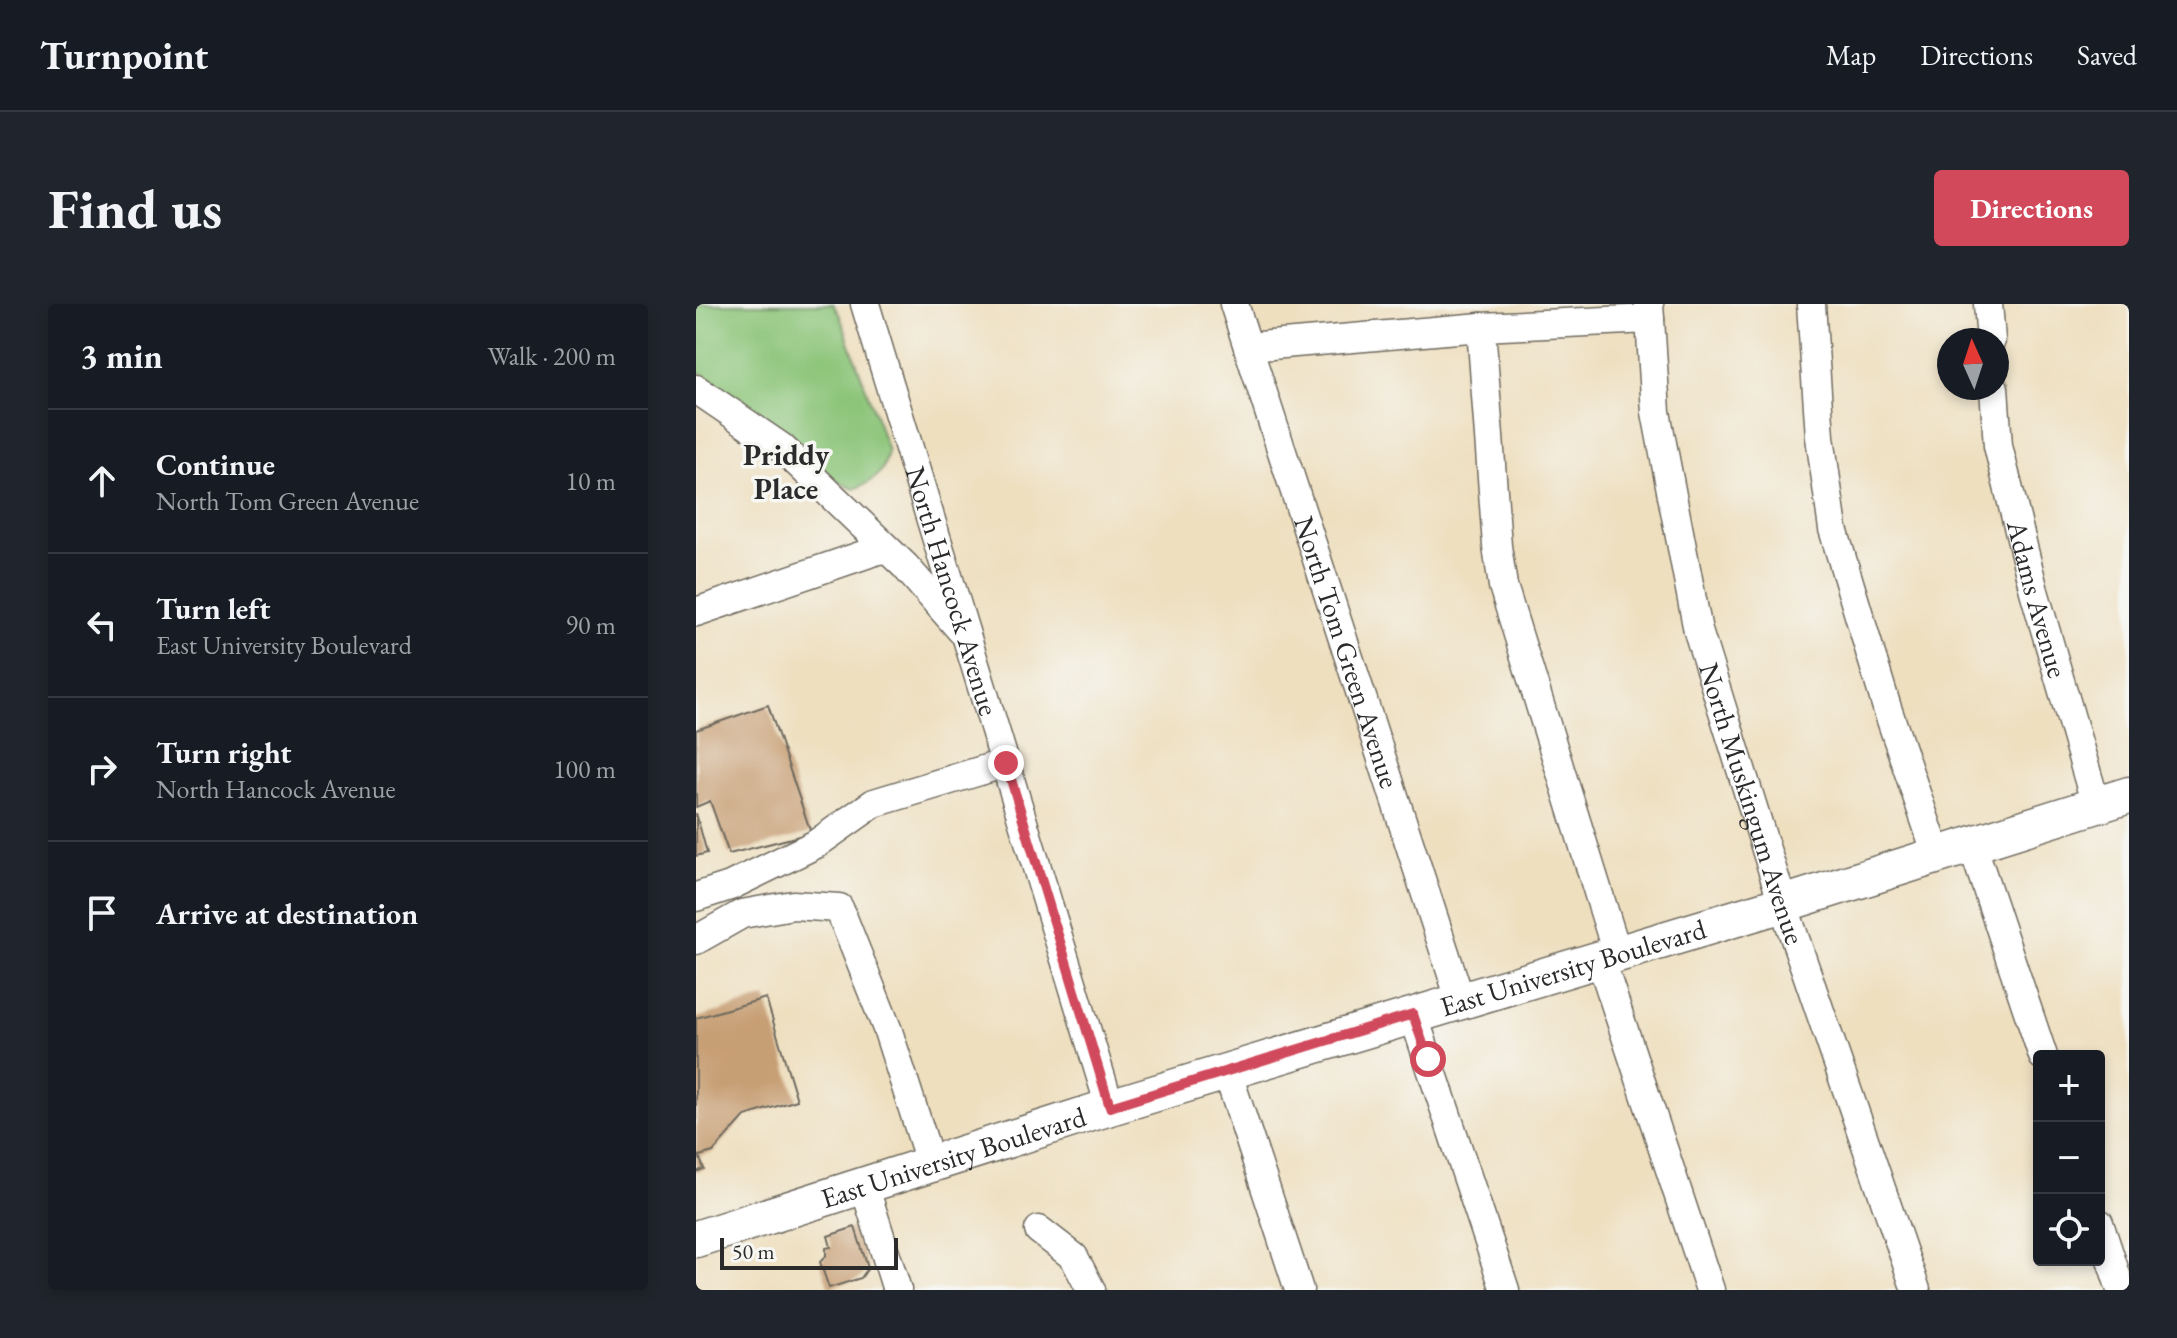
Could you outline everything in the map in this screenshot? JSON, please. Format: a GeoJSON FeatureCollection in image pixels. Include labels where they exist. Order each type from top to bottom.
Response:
{"type":"FeatureCollection","features":[{"type":"Feature","properties":{"kind":"main road","name":"East University Boulevard"},"geometry":{"type":"LineString","coordinates":[[696,1239],[1110,1107],[1783,904],[2113,800]]}},
{"type":"Feature","properties":{"kind":"street","name":"North Hancock Avenue"},"geometry":{"type":"LineString","coordinates":[[865,304],[1110,1107]]}},
{"type":"Feature","properties":{"kind":"street","name":"North Tom Green Avenue"},"geometry":{"type":"LineString","coordinates":[[1234,304],[1460,999]]}},
{"type":"Feature","properties":{"kind":"street"},"geometry":{"type":"LineString","coordinates":[[1811,304],[1820,437],[1833,529],[1887,708],[1937,855]]}},
{"type":"Feature","properties":{"kind":"street"},"geometry":{"type":"LineString","coordinates":[[1988,304],[1990,328]]}},
{"type":"Feature","properties":{"kind":"street"},"geometry":{"type":"LineString","coordinates":[[1248,347],[1649,312]]}},
{"type":"Feature","properties":{"kind":"street","name":"North Muskingum Avenue"},"geometry":{"type":"LineString","coordinates":[[1649,312],[1656,412],[1698,631],[1783,904],[1916,1290]]}},
{"type":"Feature","properties":{"kind":"street"},"geometry":{"type":"LineString","coordinates":[[1481,327],[1503,586],[1710,1290]]}},
{"type":"Feature","properties":{"kind":"street"},"geometry":{"type":"LineString","coordinates":[[696,389],[781,447],[905,566],[969,639]]}},
{"type":"Feature","properties":{"kind":"street","name":"Adams Avenue"},"geometry":{"type":"LineString","coordinates":[[1995,400],[1998,446],[2034,591],[2113,800]]}},
{"type":"Feature","properties":{"kind":"street"},"geometry":{"type":"LineString","coordinates":[[696,612],[884,548]]}},
{"type":"Feature","properties":{"kind":"street"},"geometry":{"type":"LineString","coordinates":[[696,897],[730,886],[816,844],[874,803],[1006,763]]}},
{"type":"Feature","properties":{"kind":"street"},"geometry":{"type":"LineString","coordinates":[[1972,844],[2041,1050]]}},
{"type":"Feature","properties":{"kind":"street"},"geometry":{"type":"LineString","coordinates":[[696,940],[742,914],[793,905],[839,908],[888,1031],[931,1165]]}},
{"type":"Feature","properties":{"kind":"street"},"geometry":{"type":"LineString","coordinates":[[1413,1014],[1505,1290]]}},
{"type":"Feature","properties":{"kind":"street"},"geometry":{"type":"LineString","coordinates":[[1227,1071],[1299,1290]]}},
{"type":"Feature","properties":{"kind":"street"},"geometry":{"type":"LineString","coordinates":[[864,1185],[897,1290]]}},
{"type":"Feature","properties":{"kind":"street"},"geometry":{"type":"LineString","coordinates":[[1039,1230],[1074,1257],[1091,1290]]}},
{"type":"Feature","properties":{"kind":"street"},"geometry":{"type":"LineString","coordinates":[[2105,1241],[2121,1290]]}},
{"type":"Feature","properties":{"kind":"green space"},"geometry":{"type":"Polygon","coordinates":[[[696,304],[833,304],[888,451],[877,476],[854,489],[835,481],[774,425],[696,370],[696,304]]]}},
{"type":"Feature","properties":{"kind":"building"},"geometry":{"type":"Polygon","coordinates":[[[768,705],[811,833],[729,854],[710,801],[696,807],[696,730],[768,705]]]}},
{"type":"Feature","properties":{"kind":"building"},"geometry":{"type":"Polygon","coordinates":[[[696,813],[707,853],[696,856],[696,813]]]}},
{"type":"Feature","properties":{"kind":"building"},"geometry":{"type":"Polygon","coordinates":[[[766,998],[797,1100],[745,1116],[713,1152],[699,1156],[704,1169],[696,1172],[696,1018],[766,998]]]}},
{"type":"Feature","properties":{"kind":"building"},"geometry":{"type":"Polygon","coordinates":[[[855,1227],[868,1268],[861,1278],[829,1288],[820,1262],[826,1256],[826,1248],[831,1247],[828,1236],[855,1227]]]}},
{"type":"Feature","properties":{"kind":"district","name":"Priddy Place"},"geometry":{"type":"Point","coordinates":[786,472]}},
{"type":"Feature","properties":{"kind":"route"},"geometry":{"type":"LineString","coordinates":[[1006,763],[1110,1107],[1413,1014],[1428,1059]]}}]}
